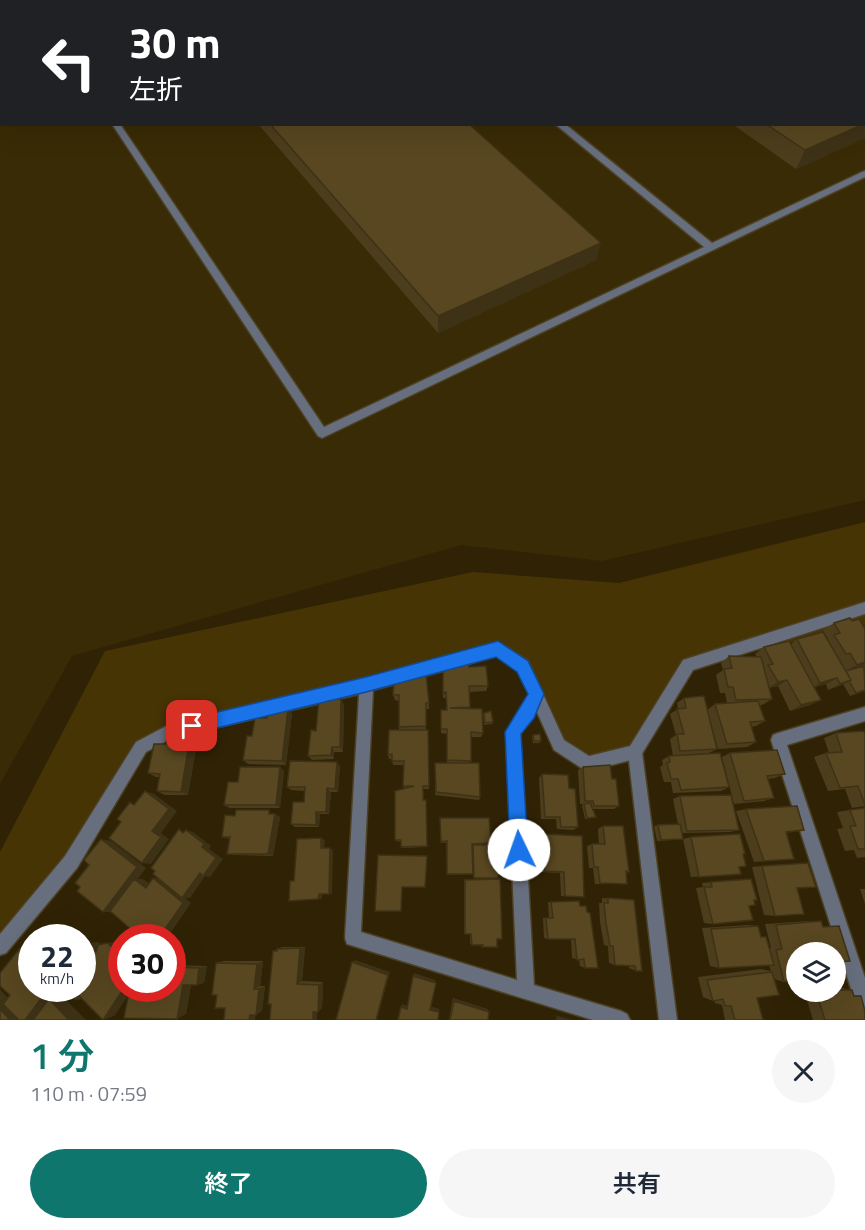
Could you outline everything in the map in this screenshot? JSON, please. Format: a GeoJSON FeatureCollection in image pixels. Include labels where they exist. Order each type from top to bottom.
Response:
{"type":"FeatureCollection","features":[{"type":"Feature","properties":{"kind":"street"},"geometry":{"type":"LineString","coordinates":[[117,126],[321,433],[865,174]]}},
{"type":"Feature","properties":{"kind":"street"},"geometry":{"type":"LineString","coordinates":[[561,126],[710,247]]}},
{"type":"Feature","properties":{"kind":"street"},"geometry":{"type":"LineString","coordinates":[[668,1020],[635,752],[688,665],[860,613]]}},
{"type":"Feature","properties":{"kind":"street"},"geometry":{"type":"LineString","coordinates":[[0,946],[71,862],[141,747],[170,731],[366,685],[498,649],[523,666],[559,745],[588,764],[635,752]]}},
{"type":"Feature","properties":{"kind":"street"},"geometry":{"type":"LineString","coordinates":[[366,685],[353,938],[621,1020]]}},
{"type":"Feature","properties":{"kind":"street"},"geometry":{"type":"LineString","coordinates":[[526,991],[513,732],[528,712],[536,694]]}},
{"type":"Feature","properties":{"kind":"street"},"geometry":{"type":"LineString","coordinates":[[865,714],[778,740],[865,1004]]}},
{"type":"Feature","properties":{"kind":"shaded area"},"geometry":{"type":"Polygon","coordinates":[[[0,126],[865,126],[865,500],[602,561],[461,545],[72,656],[0,784],[0,126]]]}},
{"type":"Feature","properties":{"kind":"shaded area"},"geometry":{"type":"Polygon","coordinates":[[[865,522],[865,626],[688,665],[635,752],[588,764],[559,745],[523,666],[498,649],[141,747],[71,862],[0,947],[0,852],[105,651],[473,572],[619,583],[865,522]]]}},
{"type":"Feature","properties":{"kind":"building"},"geometry":{"type":"Polygon","coordinates":[[[272,126],[471,126],[601,243],[438,316],[272,126]]]}},
{"type":"Feature","properties":{"kind":"building"},"geometry":{"type":"Polygon","coordinates":[[[769,126],[859,126],[805,150],[769,126]]]}},
{"type":"Feature","properties":{"kind":"building"},"geometry":{"type":"Polygon","coordinates":[[[850,618],[852,621],[859,619],[865,629],[865,662],[857,665],[850,653],[846,654],[834,635],[840,633],[834,623],[850,618]]]}},
{"type":"Feature","properties":{"kind":"building"},"geometry":{"type":"Polygon","coordinates":[[[823,632],[851,680],[840,684],[837,678],[820,683],[797,639],[823,632]]]}},
{"type":"Feature","properties":{"kind":"building"},"geometry":{"type":"Polygon","coordinates":[[[789,641],[821,700],[801,705],[787,680],[778,682],[768,665],[773,664],[764,647],[789,641]]]}},
{"type":"Feature","properties":{"kind":"building"},"geometry":{"type":"Polygon","coordinates":[[[729,656],[761,657],[772,699],[736,700],[733,687],[728,687],[724,669],[732,668],[729,656]]]}},
{"type":"Feature","properties":{"kind":"building"},"geometry":{"type":"Polygon","coordinates":[[[443,663],[469,663],[469,667],[486,666],[488,686],[469,686],[470,707],[450,708],[482,709],[483,733],[471,732],[471,761],[447,760],[447,729],[441,729],[441,710],[447,710],[446,692],[443,693],[443,663]]]}},
{"type":"Feature","properties":{"kind":"building"},"geometry":{"type":"Polygon","coordinates":[[[864,666],[865,690],[856,693],[846,671],[864,666]]]}},
{"type":"Feature","properties":{"kind":"building"},"geometry":{"type":"Polygon","coordinates":[[[397,674],[426,674],[429,703],[426,703],[426,726],[399,727],[399,695],[393,695],[397,674]]]}},
{"type":"Feature","properties":{"kind":"building"},"geometry":{"type":"Polygon","coordinates":[[[704,696],[717,749],[680,751],[677,734],[684,734],[677,709],[686,708],[684,698],[704,696]]]}},
{"type":"Feature","properties":{"kind":"building"},"geometry":{"type":"Polygon","coordinates":[[[319,699],[341,699],[340,747],[332,747],[331,755],[308,756],[311,730],[316,731],[319,699]]]}},
{"type":"Feature","properties":{"kind":"building"},"geometry":{"type":"Polygon","coordinates":[[[758,701],[765,721],[750,722],[756,742],[727,744],[715,704],[758,701]]]}},
{"type":"Feature","properties":{"kind":"building"},"geometry":{"type":"Polygon","coordinates":[[[268,708],[288,709],[282,761],[243,760],[247,736],[252,736],[255,718],[267,718],[268,708]]]}},
{"type":"Feature","properties":{"kind":"building"},"geometry":{"type":"Polygon","coordinates":[[[491,711],[493,722],[485,723],[484,713],[491,711]]]}},
{"type":"Feature","properties":{"kind":"building"},"geometry":{"type":"Polygon","coordinates":[[[389,730],[428,730],[429,786],[423,786],[423,800],[426,800],[427,846],[401,847],[401,840],[395,840],[395,791],[414,786],[403,786],[404,761],[392,761],[392,754],[388,755],[389,730]]]}},
{"type":"Feature","properties":{"kind":"building"},"geometry":{"type":"Polygon","coordinates":[[[168,731],[191,732],[181,792],[157,791],[160,774],[148,773],[154,744],[166,744],[168,731]]]}},
{"type":"Feature","properties":{"kind":"building"},"geometry":{"type":"Polygon","coordinates":[[[864,731],[865,805],[858,786],[840,788],[826,753],[842,752],[836,733],[864,731]]]}},
{"type":"Feature","properties":{"kind":"building"},"geometry":{"type":"Polygon","coordinates":[[[540,734],[541,741],[534,741],[533,735],[540,734]]]}},
{"type":"Feature","properties":{"kind":"building"},"geometry":{"type":"Polygon","coordinates":[[[777,750],[785,774],[767,776],[774,798],[744,801],[730,753],[777,750]]]}},
{"type":"Feature","properties":{"kind":"building"},"geometry":{"type":"Polygon","coordinates":[[[720,753],[729,787],[681,790],[678,779],[671,779],[667,763],[670,762],[669,756],[720,753]]]}},
{"type":"Feature","properties":{"kind":"building"},"geometry":{"type":"Polygon","coordinates":[[[290,761],[337,762],[335,789],[327,788],[326,812],[316,812],[316,825],[291,824],[293,802],[304,802],[305,787],[287,787],[290,761]]]}},
{"type":"Feature","properties":{"kind":"building"},"geometry":{"type":"Polygon","coordinates":[[[435,763],[479,763],[480,797],[436,792],[435,763]]]}},
{"type":"Feature","properties":{"kind":"building"},"geometry":{"type":"Polygon","coordinates":[[[610,765],[612,779],[616,779],[619,806],[594,806],[593,801],[585,801],[583,767],[610,765]]]}},
{"type":"Feature","properties":{"kind":"building"},"geometry":{"type":"Polygon","coordinates":[[[240,767],[280,767],[276,805],[224,805],[228,782],[238,782],[240,767]]]}},
{"type":"Feature","properties":{"kind":"building"},"geometry":{"type":"Polygon","coordinates":[[[542,774],[568,775],[569,788],[575,789],[578,827],[561,827],[560,817],[545,817],[542,774]]]}},
{"type":"Feature","properties":{"kind":"building"},"geometry":{"type":"Polygon","coordinates":[[[145,791],[169,809],[152,831],[161,837],[142,863],[109,838],[121,822],[117,819],[130,802],[134,805],[145,791]]]}},
{"type":"Feature","properties":{"kind":"building"},"geometry":{"type":"Polygon","coordinates":[[[731,795],[739,830],[687,831],[680,796],[731,795]]]}},
{"type":"Feature","properties":{"kind":"building"},"geometry":{"type":"Polygon","coordinates":[[[590,803],[596,817],[587,818],[584,804],[590,803]]]}},
{"type":"Feature","properties":{"kind":"building"},"geometry":{"type":"Polygon","coordinates":[[[797,806],[804,830],[786,832],[794,859],[764,861],[746,809],[797,806]]]}},
{"type":"Feature","properties":{"kind":"building"},"geometry":{"type":"Polygon","coordinates":[[[865,808],[865,849],[858,849],[850,826],[856,826],[850,810],[865,808]]]}},
{"type":"Feature","properties":{"kind":"building"},"geometry":{"type":"Polygon","coordinates":[[[236,810],[269,810],[269,814],[275,814],[268,854],[227,854],[230,837],[222,837],[225,815],[235,816],[236,810]]]}},
{"type":"Feature","properties":{"kind":"building"},"geometry":{"type":"Polygon","coordinates":[[[440,818],[489,818],[491,843],[472,844],[473,874],[447,874],[447,841],[441,842],[440,818]]]}},
{"type":"Feature","properties":{"kind":"building"},"geometry":{"type":"Polygon","coordinates":[[[680,824],[683,839],[661,840],[658,825],[680,824]]]}},
{"type":"Feature","properties":{"kind":"building"},"geometry":{"type":"Polygon","coordinates":[[[603,826],[623,826],[629,872],[626,871],[627,884],[600,883],[598,867],[594,867],[592,844],[605,844],[603,826]]]}},
{"type":"Feature","properties":{"kind":"building"},"geometry":{"type":"Polygon","coordinates":[[[179,829],[183,833],[186,830],[204,844],[202,847],[216,858],[203,876],[200,873],[182,898],[153,874],[155,871],[151,868],[179,829]]]}},
{"type":"Feature","properties":{"kind":"building"},"geometry":{"type":"Polygon","coordinates":[[[544,834],[582,836],[584,897],[565,896],[564,872],[545,871],[544,834]]]}},
{"type":"Feature","properties":{"kind":"building"},"geometry":{"type":"Polygon","coordinates":[[[740,834],[746,866],[739,867],[741,874],[699,877],[691,837],[740,834]]]}},
{"type":"Feature","properties":{"kind":"building"},"geometry":{"type":"Polygon","coordinates":[[[321,838],[321,848],[330,848],[329,894],[319,894],[318,899],[289,901],[290,881],[294,881],[297,839],[321,838]]]}},
{"type":"Feature","properties":{"kind":"building"},"geometry":{"type":"Polygon","coordinates":[[[101,839],[137,867],[103,912],[77,891],[80,887],[75,883],[89,865],[84,860],[101,839]]]}},
{"type":"Feature","properties":{"kind":"building"},"geometry":{"type":"Polygon","coordinates":[[[473,845],[497,845],[498,878],[474,878],[473,845]]]}},
{"type":"Feature","properties":{"kind":"building"},"geometry":{"type":"Polygon","coordinates":[[[378,855],[427,856],[425,887],[402,887],[401,911],[375,911],[378,855]]]}},
{"type":"Feature","properties":{"kind":"building"},"geometry":{"type":"Polygon","coordinates":[[[808,863],[816,887],[797,888],[804,914],[775,916],[762,866],[808,863]]]}},
{"type":"Feature","properties":{"kind":"building"},"geometry":{"type":"Polygon","coordinates":[[[153,878],[183,903],[169,924],[125,924],[110,911],[134,879],[146,888],[153,878]]]}},
{"type":"Feature","properties":{"kind":"building"},"geometry":{"type":"Polygon","coordinates":[[[500,879],[502,939],[497,939],[497,947],[472,945],[471,934],[465,934],[465,880],[500,879]]]}},
{"type":"Feature","properties":{"kind":"building"},"geometry":{"type":"Polygon","coordinates":[[[751,879],[757,900],[754,900],[755,905],[749,906],[753,920],[713,924],[704,887],[712,887],[711,882],[751,879]]]}},
{"type":"Feature","properties":{"kind":"building"},"geometry":{"type":"Polygon","coordinates":[[[608,898],[634,900],[642,971],[636,971],[635,966],[615,965],[613,946],[610,946],[606,923],[604,903],[608,903],[608,898]]]}},
{"type":"Feature","properties":{"kind":"building"},"geometry":{"type":"Polygon","coordinates":[[[579,901],[580,906],[586,906],[587,912],[590,913],[598,968],[585,968],[584,959],[577,960],[575,939],[548,939],[546,918],[553,918],[551,902],[579,901]]]}},
{"type":"Feature","properties":{"kind":"building"},"geometry":{"type":"Polygon","coordinates":[[[821,921],[823,927],[839,926],[844,942],[786,942],[786,982],[784,982],[776,950],[782,949],[776,925],[821,921]]]}},
{"type":"Feature","properties":{"kind":"building"},"geometry":{"type":"Polygon","coordinates":[[[758,926],[761,937],[766,937],[774,965],[719,968],[711,929],[758,926]]]}},
{"type":"Feature","properties":{"kind":"building"},"geometry":{"type":"Polygon","coordinates":[[[107,943],[108,1002],[115,1002],[103,1020],[85,1002],[96,1002],[96,952],[98,945],[107,943]]]}},
{"type":"Feature","properties":{"kind":"building"},"geometry":{"type":"Polygon","coordinates":[[[300,948],[297,984],[319,985],[318,1012],[313,1012],[313,1020],[270,1020],[271,1004],[268,1004],[273,951],[300,948]]]}},
{"type":"Feature","properties":{"kind":"building"},"geometry":{"type":"Polygon","coordinates":[[[846,948],[850,961],[846,961],[846,948]]]}},
{"type":"Feature","properties":{"kind":"building"},"geometry":{"type":"Polygon","coordinates":[[[18,950],[18,1002],[38,1002],[25,1020],[19,1020],[3,1004],[10,995],[0,986],[0,973],[18,950]]]}},
{"type":"Feature","properties":{"kind":"building"},"geometry":{"type":"Polygon","coordinates":[[[352,962],[388,975],[376,1020],[336,1020],[352,962]]]}},
{"type":"Feature","properties":{"kind":"building"},"geometry":{"type":"Polygon","coordinates":[[[216,963],[257,964],[254,989],[259,989],[256,1015],[250,1015],[249,1020],[224,1020],[225,1008],[215,1008],[217,995],[212,995],[216,963]]]}},
{"type":"Feature","properties":{"kind":"building"},"geometry":{"type":"Polygon","coordinates":[[[186,968],[199,968],[197,985],[186,985],[186,968]]]}},
{"type":"Feature","properties":{"kind":"building"},"geometry":{"type":"Polygon","coordinates":[[[772,972],[779,995],[757,998],[763,1020],[735,1020],[731,1006],[725,1006],[723,999],[713,1001],[707,980],[772,972]]]}},
{"type":"Feature","properties":{"kind":"building"},"geometry":{"type":"Polygon","coordinates":[[[413,976],[436,983],[430,1010],[439,1012],[438,1020],[398,1020],[401,1007],[407,1009],[413,976]]]}},
{"type":"Feature","properties":{"kind":"building"},"geometry":{"type":"Polygon","coordinates":[[[846,990],[852,990],[854,996],[861,996],[865,1020],[825,1020],[819,1002],[846,1002],[846,990]]]}},
{"type":"Feature","properties":{"kind":"building"},"geometry":{"type":"Polygon","coordinates":[[[454,1001],[489,1012],[488,1020],[450,1020],[454,1001]]]}},
{"type":"Feature","properties":{"kind":"building"},"geometry":{"type":"Polygon","coordinates":[[[47,1002],[52,1002],[69,1020],[33,1020],[47,1002]]]}},
{"type":"Feature","properties":{"kind":"building"},"geometry":{"type":"Polygon","coordinates":[[[127,1002],[180,1002],[177,1019],[124,1018],[127,1002]]]}},
{"type":"Feature","properties":{"kind":"building"},"geometry":{"type":"Polygon","coordinates":[[[0,1009],[10,1020],[0,1020],[0,1009]]]}},
{"type":"Feature","properties":{"kind":"route"},"geometry":{"type":"LineString","coordinates":[[192,726],[366,685],[498,649],[523,666],[536,694],[528,712],[513,732],[519,850]]}}]}
